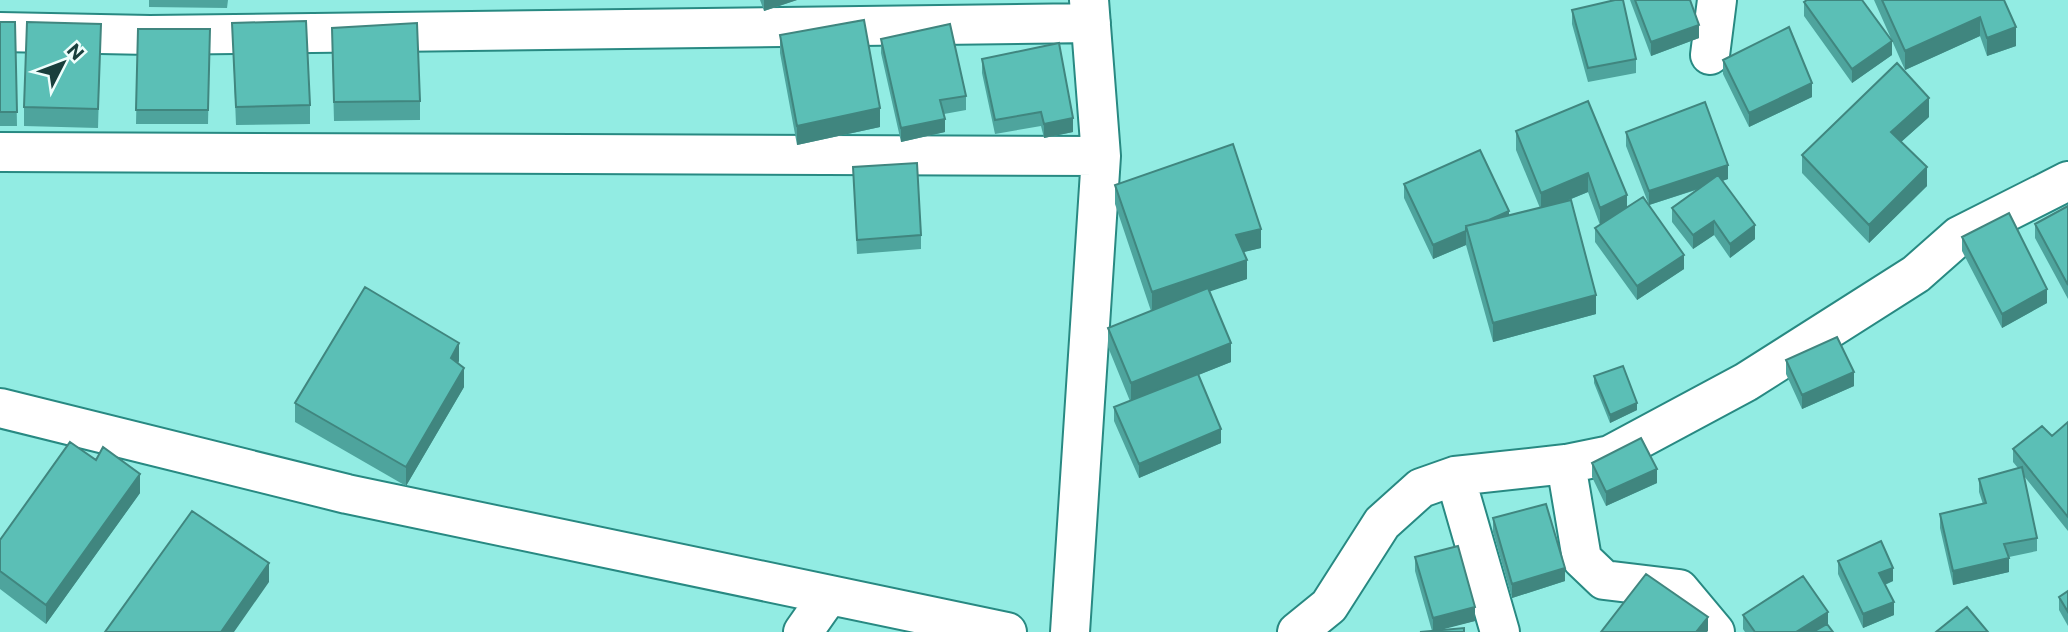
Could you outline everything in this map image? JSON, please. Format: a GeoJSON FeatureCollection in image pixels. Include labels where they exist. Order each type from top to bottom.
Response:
{"type":"FeatureCollection","features":[{"type":"Feature","properties":{"kind":"street"},"geometry":{"type":"LineString","coordinates":[[1710,55],[1717,0]]}},
{"type":"Feature","properties":{"kind":"street"},"geometry":{"type":"LineString","coordinates":[[0,32],[150,35],[1090,12],[1101,156],[1070,632]]}},
{"type":"Feature","properties":{"kind":"street"},"geometry":{"type":"LineString","coordinates":[[0,152],[1101,156]]}},
{"type":"Feature","properties":{"kind":"street"},"geometry":{"type":"LineString","coordinates":[[1297,632],[1329,606],[1382,523],[1421,488],[1455,476],[1566,464],[1610,455],[1746,382],[1916,274],[1959,236],[2068,181]]}},
{"type":"Feature","properties":{"kind":"street"},"geometry":{"type":"LineString","coordinates":[[0,408],[347,494],[1007,632]]}},
{"type":"Feature","properties":{"kind":"street"},"geometry":{"type":"LineString","coordinates":[[1566,464],[1582,559],[1604,580],[1679,589],[1715,632]]}},
{"type":"Feature","properties":{"kind":"street"},"geometry":{"type":"LineString","coordinates":[[1455,476],[1500,632]]}},
{"type":"Feature","properties":{"kind":"street"},"geometry":{"type":"LineString","coordinates":[[803,632],[829,595]]}},
{"type":"Feature","properties":{"kind":"building"},"geometry":{"type":"Polygon","coordinates":[[[1623,0],[1636,59],[1588,68],[1572,10],[1623,0]]]}},
{"type":"Feature","properties":{"kind":"building"},"geometry":{"type":"Polygon","coordinates":[[[1635,0],[1690,0],[1699,25],[1651,42],[1635,0]]]}},
{"type":"Feature","properties":{"kind":"building"},"geometry":{"type":"Polygon","coordinates":[[[1862,0],[1892,41],[1852,69],[1804,2],[1862,0]]]}},
{"type":"Feature","properties":{"kind":"building"},"geometry":{"type":"Polygon","coordinates":[[[1882,0],[2004,0],[2016,27],[1987,38],[1980,17],[1905,51],[1882,0]]]}},
{"type":"Feature","properties":{"kind":"building"},"geometry":{"type":"Polygon","coordinates":[[[864,20],[880,108],[797,126],[780,35],[864,20]]]}},
{"type":"Feature","properties":{"kind":"building"},"geometry":{"type":"Polygon","coordinates":[[[306,21],[310,105],[236,107],[232,23],[306,21]]]}},
{"type":"Feature","properties":{"kind":"building"},"geometry":{"type":"Polygon","coordinates":[[[0,22],[15,22],[17,112],[0,112],[0,22]]]}},
{"type":"Feature","properties":{"kind":"building"},"geometry":{"type":"Polygon","coordinates":[[[27,22],[101,24],[98,109],[24,107],[27,22]]]}},
{"type":"Feature","properties":{"kind":"building"},"geometry":{"type":"Polygon","coordinates":[[[417,23],[420,101],[334,102],[332,28],[417,23]]]}},
{"type":"Feature","properties":{"kind":"building"},"geometry":{"type":"Polygon","coordinates":[[[950,24],[966,96],[940,100],[945,119],[901,128],[881,39],[950,24]]]}},
{"type":"Feature","properties":{"kind":"building"},"geometry":{"type":"Polygon","coordinates":[[[1789,27],[1812,83],[1749,113],[1723,60],[1789,27]]]}},
{"type":"Feature","properties":{"kind":"building"},"geometry":{"type":"Polygon","coordinates":[[[138,29],[210,29],[208,110],[136,110],[138,29]]]}},
{"type":"Feature","properties":{"kind":"building"},"geometry":{"type":"Polygon","coordinates":[[[1059,43],[1073,118],[1044,124],[1041,112],[995,120],[982,59],[1059,43]]]}},
{"type":"Feature","properties":{"kind":"building"},"geometry":{"type":"Polygon","coordinates":[[[1897,63],[1929,98],[1891,132],[1927,167],[1869,225],[1802,155],[1897,63]]]}},
{"type":"Feature","properties":{"kind":"building"},"geometry":{"type":"Polygon","coordinates":[[[1588,101],[1627,195],[1600,208],[1588,173],[1541,193],[1516,131],[1588,101]]]}},
{"type":"Feature","properties":{"kind":"building"},"geometry":{"type":"Polygon","coordinates":[[[1705,102],[1728,165],[1649,191],[1626,132],[1705,102]]]}},
{"type":"Feature","properties":{"kind":"building"},"geometry":{"type":"Polygon","coordinates":[[[1233,144],[1261,229],[1236,235],[1247,260],[1152,292],[1115,185],[1233,144]]]}},
{"type":"Feature","properties":{"kind":"building"},"geometry":{"type":"Polygon","coordinates":[[[1480,150],[1509,211],[1466,226],[1466,231],[1433,245],[1404,184],[1480,150]]]}},
{"type":"Feature","properties":{"kind":"building"},"geometry":{"type":"Polygon","coordinates":[[[917,163],[921,235],[857,240],[853,167],[917,163]]]}},
{"type":"Feature","properties":{"kind":"building"},"geometry":{"type":"Polygon","coordinates":[[[1718,175],[1755,225],[1730,244],[1714,221],[1693,235],[1672,208],[1718,175]]]}},
{"type":"Feature","properties":{"kind":"building"},"geometry":{"type":"Polygon","coordinates":[[[1643,197],[1684,255],[1637,286],[1595,228],[1643,197]]]}},
{"type":"Feature","properties":{"kind":"building"},"geometry":{"type":"Polygon","coordinates":[[[1571,200],[1596,295],[1493,323],[1466,226],[1571,200]]]}},
{"type":"Feature","properties":{"kind":"building"},"geometry":{"type":"Polygon","coordinates":[[[2068,206],[2068,285],[2035,224],[2068,206]]]}},
{"type":"Feature","properties":{"kind":"building"},"geometry":{"type":"Polygon","coordinates":[[[2009,213],[2047,289],[2002,314],[1962,237],[2009,213]]]}},
{"type":"Feature","properties":{"kind":"building"},"geometry":{"type":"Polygon","coordinates":[[[365,287],[459,343],[451,358],[464,368],[406,467],[295,403],[365,287]]]}},
{"type":"Feature","properties":{"kind":"building"},"geometry":{"type":"Polygon","coordinates":[[[1208,288],[1231,343],[1131,383],[1108,328],[1208,288]]]}},
{"type":"Feature","properties":{"kind":"building"},"geometry":{"type":"Polygon","coordinates":[[[1837,337],[1854,372],[1802,395],[1786,360],[1837,337]]]}},
{"type":"Feature","properties":{"kind":"building"},"geometry":{"type":"Polygon","coordinates":[[[1623,366],[1637,403],[1610,415],[1594,376],[1623,366]]]}},
{"type":"Feature","properties":{"kind":"building"},"geometry":{"type":"Polygon","coordinates":[[[1198,374],[1221,429],[1139,464],[1114,407],[1198,374]]]}},
{"type":"Feature","properties":{"kind":"building"},"geometry":{"type":"Polygon","coordinates":[[[2068,422],[2068,517],[2013,449],[2042,426],[2052,436],[2068,422]]]}},
{"type":"Feature","properties":{"kind":"building"},"geometry":{"type":"Polygon","coordinates":[[[1641,438],[1657,469],[1606,492],[1592,463],[1641,438]]]}},
{"type":"Feature","properties":{"kind":"building"},"geometry":{"type":"Polygon","coordinates":[[[70,442],[96,460],[103,447],[140,474],[46,605],[0,571],[0,540],[70,442]]]}},
{"type":"Feature","properties":{"kind":"building"},"geometry":{"type":"Polygon","coordinates":[[[2022,467],[2037,538],[2004,544],[2009,558],[1953,571],[1940,514],[1986,503],[1979,479],[2022,467]]]}},
{"type":"Feature","properties":{"kind":"building"},"geometry":{"type":"Polygon","coordinates":[[[1546,504],[1565,568],[1512,584],[1493,518],[1546,504]]]}},
{"type":"Feature","properties":{"kind":"building"},"geometry":{"type":"Polygon","coordinates":[[[192,511],[269,563],[221,632],[105,632],[192,511]]]}},
{"type":"Feature","properties":{"kind":"building"},"geometry":{"type":"Polygon","coordinates":[[[1881,541],[1893,568],[1879,573],[1894,602],[1863,614],[1838,561],[1881,541]]]}},
{"type":"Feature","properties":{"kind":"building"},"geometry":{"type":"Polygon","coordinates":[[[1458,546],[1475,607],[1433,618],[1415,557],[1458,546]]]}},
{"type":"Feature","properties":{"kind":"building"},"geometry":{"type":"Polygon","coordinates":[[[1646,574],[1708,617],[1696,632],[1601,632],[1646,574]]]}},
{"type":"Feature","properties":{"kind":"building"},"geometry":{"type":"Polygon","coordinates":[[[1803,576],[1828,612],[1796,632],[1755,632],[1743,615],[1803,576]]]}},
{"type":"Feature","properties":{"kind":"building"},"geometry":{"type":"Polygon","coordinates":[[[2068,591],[2068,612],[2059,597],[2068,591]]]}},
{"type":"Feature","properties":{"kind":"building"},"geometry":{"type":"Polygon","coordinates":[[[1967,607],[1988,632],[1936,632],[1967,607]]]}},
{"type":"Feature","properties":{"kind":"building"},"geometry":{"type":"Polygon","coordinates":[[[1827,624],[1833,632],[1813,632],[1827,624]]]}},
{"type":"Feature","properties":{"kind":"building"},"geometry":{"type":"Polygon","coordinates":[[[1464,628],[1464,632],[1420,632],[1464,628]]]}}]}
